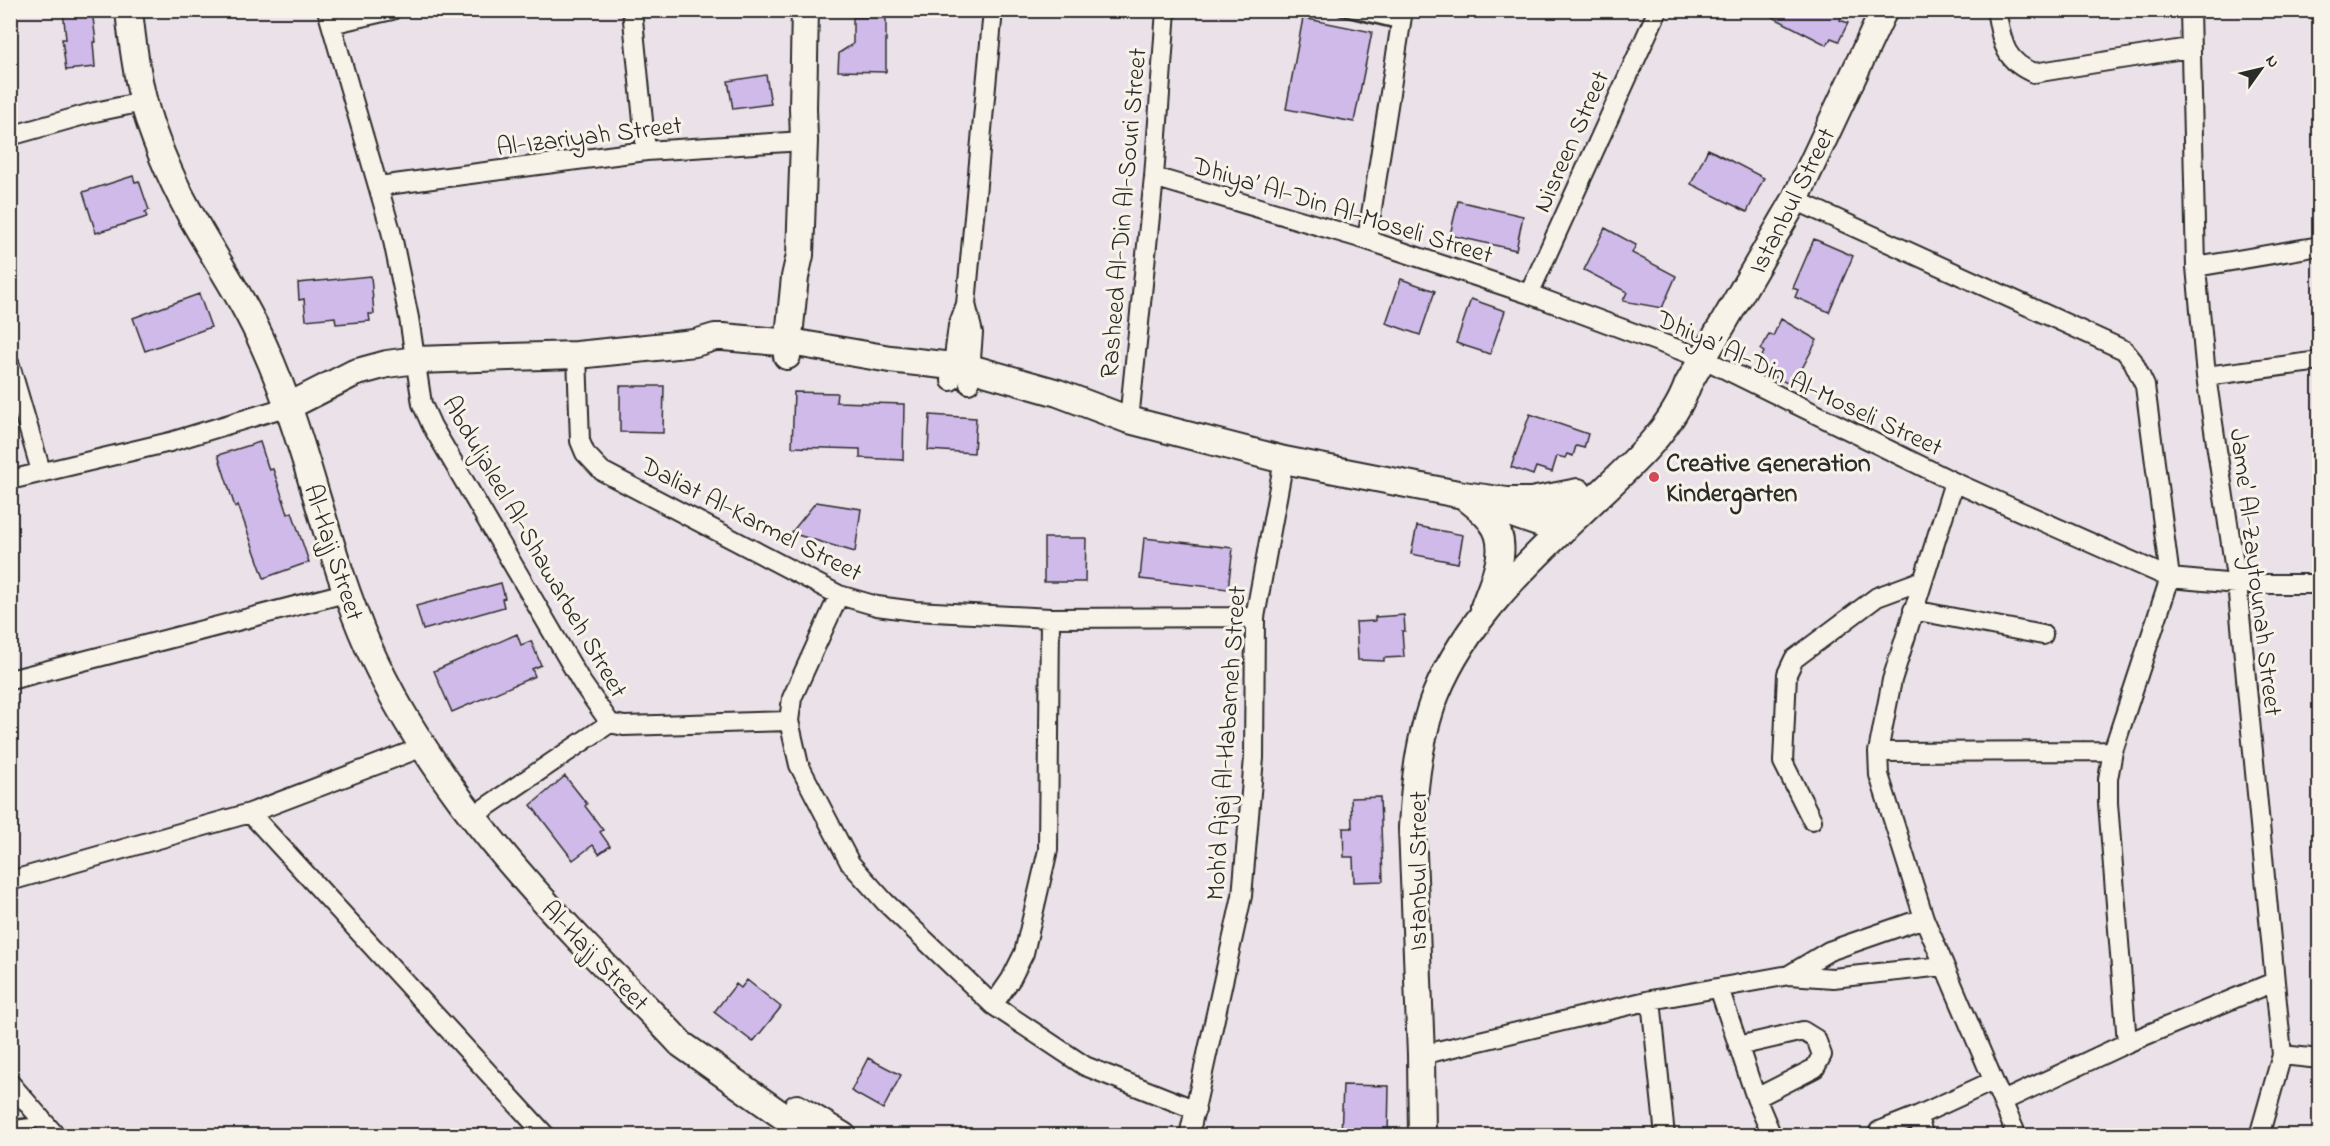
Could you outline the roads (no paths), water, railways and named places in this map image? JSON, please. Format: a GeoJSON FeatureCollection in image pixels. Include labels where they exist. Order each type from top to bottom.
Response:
{"type":"FeatureCollection","features":[{"type":"Feature","properties":{"kind":"street","name":"Al-Hajj Street"},"geometry":{"type":"LineString","coordinates":[[129,10],[133,51],[143,102],[154,133],[186,207],[243,302],[260,336],[289,406],[345,593],[369,649],[423,747],[473,816],[540,898],[614,976],[688,1050],[811,1136]]}},
{"type":"Feature","properties":{"kind":"street"},"geometry":{"type":"LineString","coordinates":[[329,17],[392,10]]}},
{"type":"Feature","properties":{"kind":"street"},"geometry":{"type":"LineString","coordinates":[[632,10],[646,151]]}},
{"type":"Feature","properties":{"kind":"street"},"geometry":{"type":"LineString","coordinates":[[795,351],[804,141],[805,10]]}},
{"type":"Feature","properties":{"kind":"street"},"geometry":{"type":"LineString","coordinates":[[960,375],[973,333],[966,304],[993,10]]}},
{"type":"Feature","properties":{"kind":"street","name":"Rasheed Al-Din Al-Souri Street"},"geometry":{"type":"LineString","coordinates":[[1129,420],[1154,177],[1166,10]]}},
{"type":"Feature","properties":{"kind":"street","name":"Nisreen Street"},"geometry":{"type":"LineString","coordinates":[[1529,294],[1658,10]]}},
{"type":"Feature","properties":{"kind":"street","name":"Istanbul Street"},"geometry":{"type":"LineString","coordinates":[[1479,622],[1525,568],[1627,468],[1676,411],[1688,384],[1795,200],[1884,10]]}},
{"type":"Feature","properties":{"kind":"street"},"geometry":{"type":"LineString","coordinates":[[1996,10],[2003,43],[2010,56],[2021,68],[2034,73],[2189,48]]}},
{"type":"Feature","properties":{"kind":"street","name":"Jame' Al-Zaytounah Street"},"geometry":{"type":"LineString","coordinates":[[2190,10],[2189,48],[2196,267],[2206,376],[2237,584],[2282,1055],[2259,1136]]}},
{"type":"Feature","properties":{"kind":"street","name":"Abduljaleel Al-Shawarbeh Street"},"geometry":{"type":"LineString","coordinates":[[329,17],[379,186],[402,275],[422,404],[432,426],[582,683],[610,723],[624,726],[789,721]]}},
{"type":"Feature","properties":{"kind":"street"},"geometry":{"type":"LineString","coordinates":[[1367,240],[1402,17]]}},
{"type":"Feature","properties":{"kind":"street"},"geometry":{"type":"LineString","coordinates":[[10,136],[95,112],[143,102]]}},
{"type":"Feature","properties":{"kind":"street","name":"Al-Izariyah Street"},"geometry":{"type":"LineString","coordinates":[[379,186],[646,151],[804,141]]}},
{"type":"Feature","properties":{"kind":"street","name":"Dhiya’ Al-Din Al-Moseli Street"},"geometry":{"type":"LineString","coordinates":[[1154,177],[1367,240],[1529,294],[1704,359],[1954,482],[2170,578],[2237,584],[2319,584]]}},
{"type":"Feature","properties":{"kind":"street"},"geometry":{"type":"LineString","coordinates":[[1795,200],[2124,350],[2133,361],[2145,386],[2170,578],[2112,751],[2108,779],[2127,1043]]}},
{"type":"Feature","properties":{"kind":"street"},"geometry":{"type":"LineString","coordinates":[[2196,267],[2319,246]]}},
{"type":"Feature","properties":{"kind":"street"},"geometry":{"type":"LineString","coordinates":[[10,480],[170,442],[289,406],[354,373],[387,364],[416,360],[577,355],[695,343],[708,350],[722,353],[795,351],[960,375],[1058,402],[1082,403],[1129,420],[1284,460],[1463,495],[1507,501],[1531,501],[1578,492]]}},
{"type":"Feature","properties":{"kind":"street","name":"Daliat Al-Karmel Street"},"geometry":{"type":"LineString","coordinates":[[577,355],[580,441],[585,453],[602,471],[839,595],[877,606],[915,611],[1050,618],[1256,617]]}},
{"type":"Feature","properties":{"kind":"street"},"geometry":{"type":"LineString","coordinates":[[2206,376],[2319,361]]}},
{"type":"Feature","properties":{"kind":"street"},"geometry":{"type":"LineString","coordinates":[[10,365],[41,471]]}},
{"type":"Feature","properties":{"kind":"street","name":"Istanbul Street"},"geometry":{"type":"LineString","coordinates":[[1422,1136],[1412,828],[1419,759],[1436,695],[1445,675],[1515,560],[1544,525],[1618,457],[1666,403],[1688,384]]}},
{"type":"Feature","properties":{"kind":"street","name":"Moh’d Ajaj Al-Habarneh Street"},"geometry":{"type":"LineString","coordinates":[[1189,1136],[1242,896],[1254,758],[1256,617],[1284,460]]}},
{"type":"Feature","properties":{"kind":"street"},"geometry":{"type":"LineString","coordinates":[[1954,482],[1892,680],[1878,752],[1879,775],[1924,918],[2017,1136]]}},
{"type":"Feature","properties":{"kind":"street"},"geometry":{"type":"LineString","coordinates":[[1463,495],[1544,525],[1575,518]]}},
{"type":"Feature","properties":{"kind":"street"},"geometry":{"type":"LineString","coordinates":[[1463,495],[1493,522],[1500,540],[1502,554],[1479,622]]}},
{"type":"Feature","properties":{"kind":"street"},"geometry":{"type":"LineString","coordinates":[[1812,820],[1783,762],[1787,674],[1794,659],[1877,597],[1923,580]]}},
{"type":"Feature","properties":{"kind":"street"},"geometry":{"type":"LineString","coordinates":[[10,680],[345,593]]}},
{"type":"Feature","properties":{"kind":"street"},"geometry":{"type":"LineString","coordinates":[[839,595],[792,698],[789,721],[799,765],[850,863],[885,902],[993,1005],[1085,1066],[1196,1110]]}},
{"type":"Feature","properties":{"kind":"street"},"geometry":{"type":"LineString","coordinates":[[1913,610],[2043,635]]}},
{"type":"Feature","properties":{"kind":"street"},"geometry":{"type":"LineString","coordinates":[[993,1005],[1011,979],[1024,953],[1048,850],[1050,618]]}},
{"type":"Feature","properties":{"kind":"street"},"geometry":{"type":"LineString","coordinates":[[473,816],[610,723]]}},
{"type":"Feature","properties":{"kind":"street"},"geometry":{"type":"LineString","coordinates":[[10,881],[250,813],[423,747]]}},
{"type":"Feature","properties":{"kind":"street"},"geometry":{"type":"LineString","coordinates":[[1878,752],[2112,751]]}},
{"type":"Feature","properties":{"kind":"street"},"geometry":{"type":"LineString","coordinates":[[250,813],[546,1136]]}},
{"type":"Feature","properties":{"kind":"street"},"geometry":{"type":"LineString","coordinates":[[1789,975],[1829,951],[1924,918]]}},
{"type":"Feature","properties":{"kind":"street"},"geometry":{"type":"LineString","coordinates":[[1421,1055],[1651,1000],[1789,975],[1833,978],[1943,966]]}},
{"type":"Feature","properties":{"kind":"street"},"geometry":{"type":"LineString","coordinates":[[2003,1101],[2127,1043],[2274,982]]}},
{"type":"Feature","properties":{"kind":"street"},"geometry":{"type":"LineString","coordinates":[[1719,988],[1756,1098],[1772,1136]]}},
{"type":"Feature","properties":{"kind":"street"},"geometry":{"type":"LineString","coordinates":[[1651,1000],[1665,1136]]}},
{"type":"Feature","properties":{"kind":"street","name":"Al-Hajj Street"},"geometry":{"type":"LineString","coordinates":[[665,1025],[688,1036],[843,1136]]}},
{"type":"Feature","properties":{"kind":"street"},"geometry":{"type":"LineString","coordinates":[[1738,1046],[1803,1030],[1816,1039],[1822,1055],[1815,1068],[1756,1098]]}},
{"type":"Feature","properties":{"kind":"street"},"geometry":{"type":"LineString","coordinates":[[2282,1055],[2319,1059]]}},
{"type":"Feature","properties":{"kind":"street"},"geometry":{"type":"LineString","coordinates":[[1879,1131],[1994,1081]]}},
{"type":"Feature","properties":{"kind":"street"},"geometry":{"type":"LineString","coordinates":[[10,1083],[50,1129]]}},
{"type":"Feature","properties":{"kind":"street"},"geometry":{"type":"LineString","coordinates":[[1917,1116],[1924,1136]]}},
{"type":"Feature","properties":{"kind":"lane"},"geometry":{"type":"LineString","coordinates":[[1342,10],[1402,17]]}},
{"type":"Feature","properties":{"kind":"lane"},"geometry":{"type":"LineString","coordinates":[[10,1126],[50,1129]]}},
{"type":"Feature","properties":{"kind":"place","name":"Creative Generation Kindergarten"},"geometry":{"type":"Point","coordinates":[1654,477]}}]}
